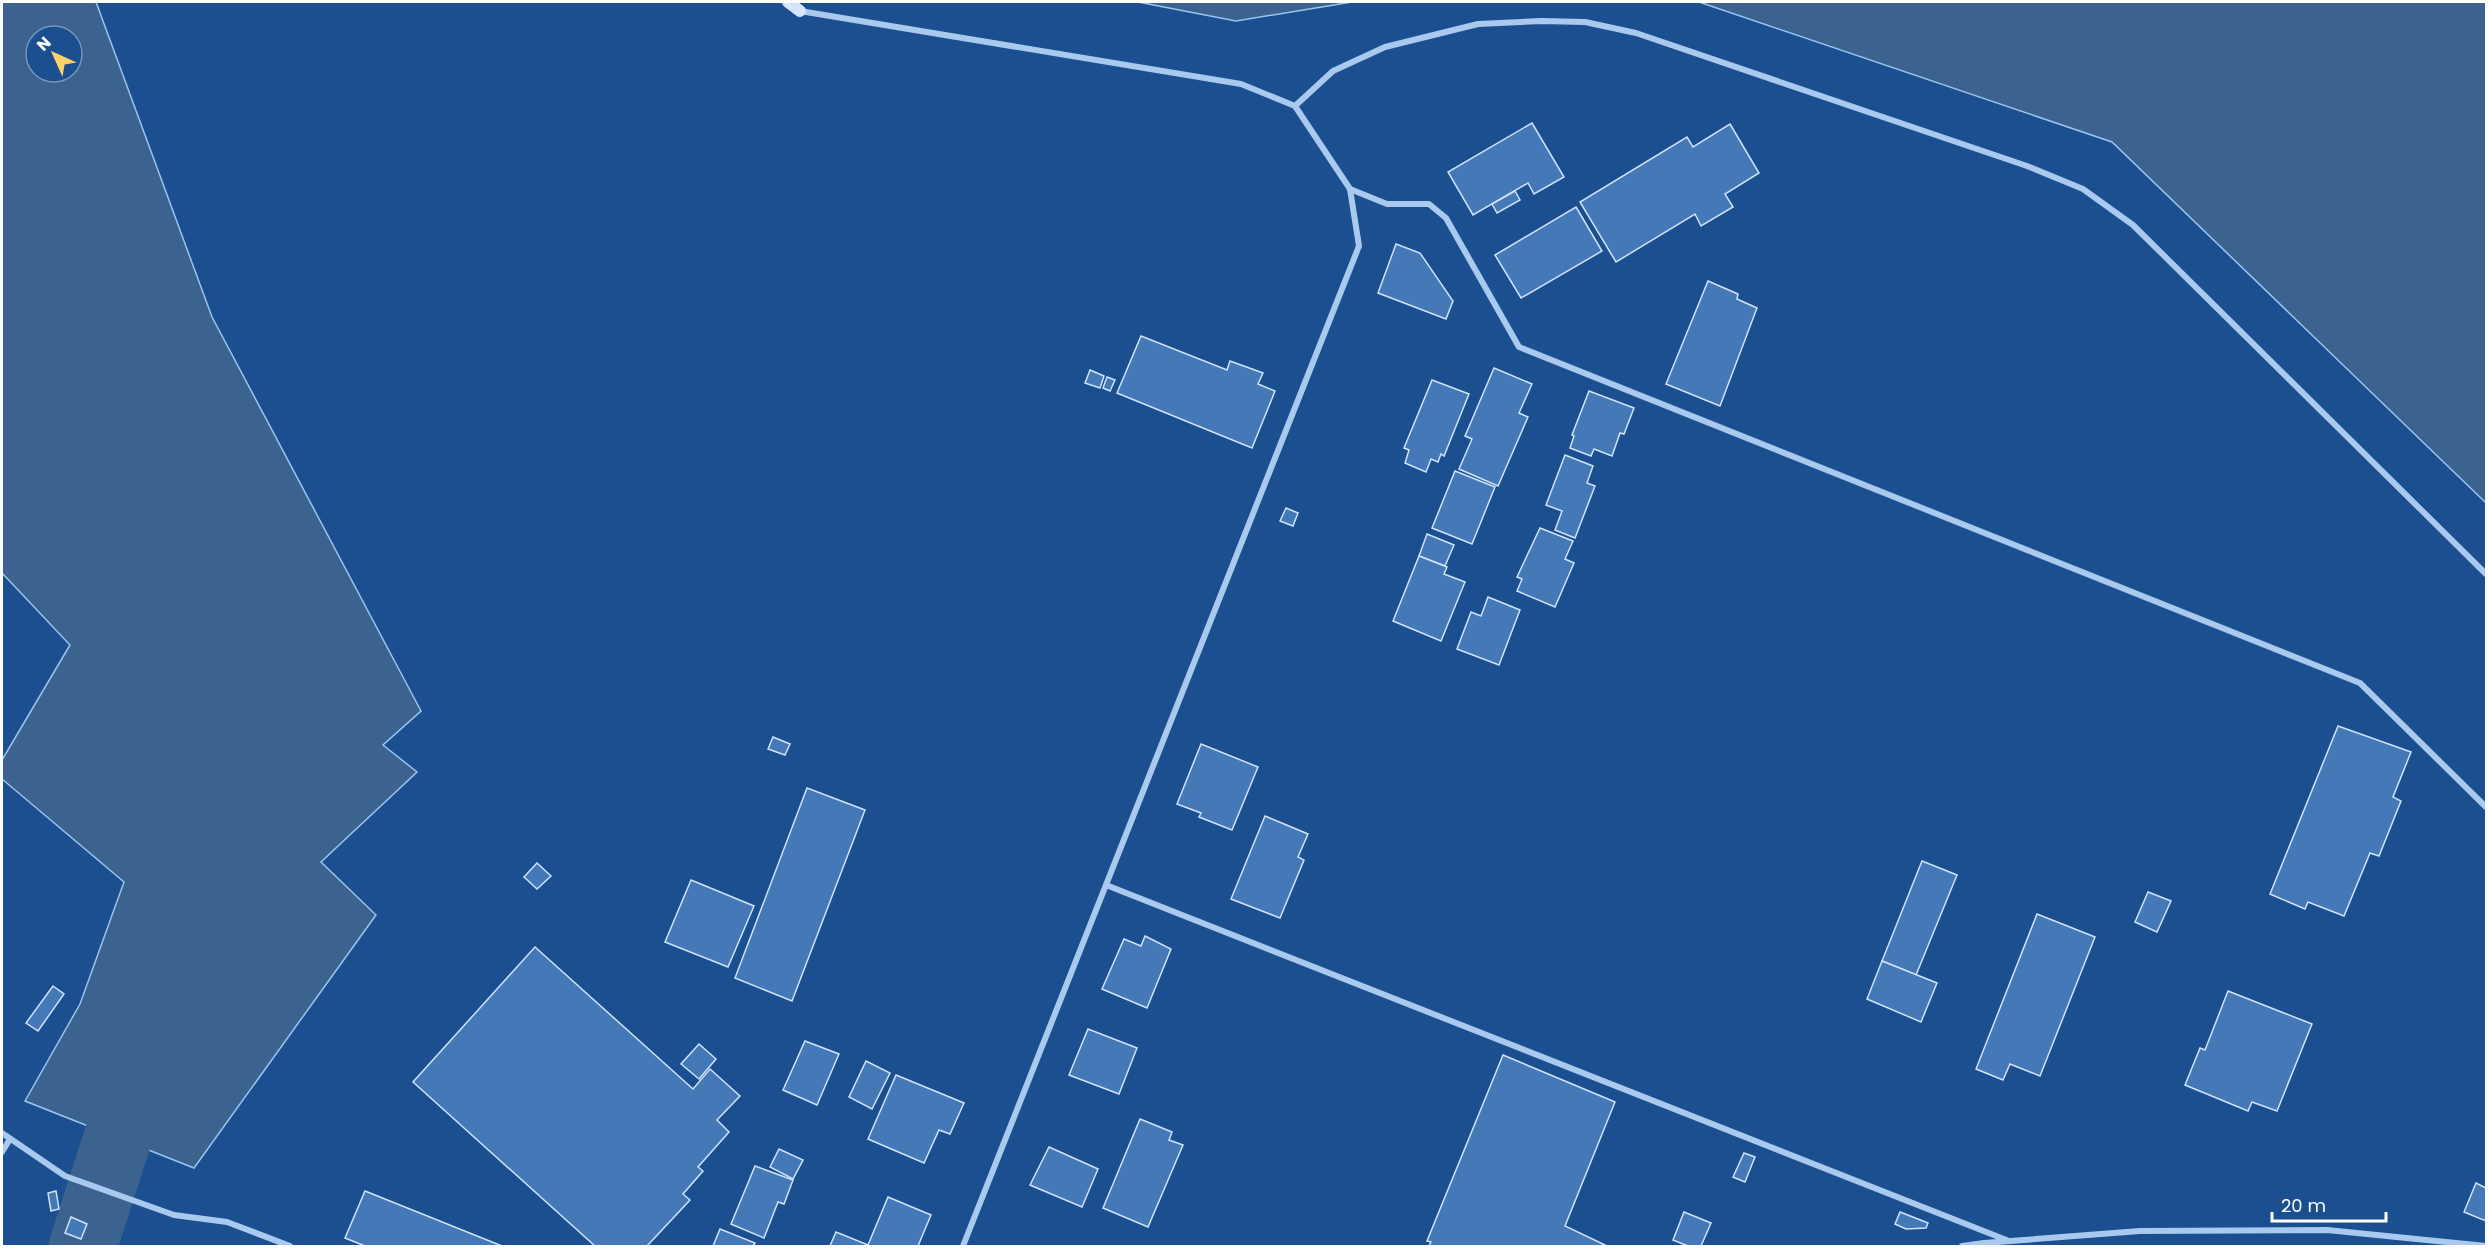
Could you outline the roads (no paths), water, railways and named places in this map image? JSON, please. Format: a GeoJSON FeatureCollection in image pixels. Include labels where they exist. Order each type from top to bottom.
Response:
{"type":"FeatureCollection","features":[{"type":"Feature","properties":{"kind":"street"},"geometry":{"type":"LineString","coordinates":[[788,2],[800,11],[1241,84],[1295,106],[1350,189],[1359,246],[963,1246]]}},
{"type":"Feature","properties":{"kind":"street"},"geometry":{"type":"LineString","coordinates":[[1295,106],[1333,71],[1385,47],[1478,24],[1541,21],[1585,22],[1636,33],[2027,166],[2083,189],[2133,225],[2487,574]]}},
{"type":"Feature","properties":{"kind":"street"},"geometry":{"type":"LineString","coordinates":[[1350,189],[1387,204],[1429,204],[1446,218],[1519,347],[2360,683],[2487,807]]}},
{"type":"Feature","properties":{"kind":"street"},"geometry":{"type":"LineString","coordinates":[[1106,885],[2009,1241]]}},
{"type":"Feature","properties":{"kind":"street"},"geometry":{"type":"LineString","coordinates":[[2,1133],[65,1176],[174,1215],[227,1221],[290,1246]]}},
{"type":"Feature","properties":{"kind":"street"},"geometry":{"type":"LineString","coordinates":[[2,1152],[10,1139]]}},
{"type":"Feature","properties":{"kind":"street"},"geometry":{"type":"LineString","coordinates":[[1962,1246],[2140,1231],[2327,1230],[2487,1246]]}},
{"type":"Feature","properties":{"kind":"water"},"geometry":{"type":"Polygon","coordinates":[[[2,2],[96,2],[212,317],[421,711],[383,745],[417,772],[321,862],[376,915],[194,1168],[25,1101],[80,1004],[124,882],[2,779],[2,760],[70,645],[2,573],[2,2]]]}},
{"type":"Feature","properties":{"kind":"water"},"geometry":{"type":"Polygon","coordinates":[[[1138,2],[1352,2],[1236,21],[1138,2]]]}},
{"type":"Feature","properties":{"kind":"water"},"geometry":{"type":"Polygon","coordinates":[[[1699,2],[2486,2],[2486,503],[2112,142],[1699,2]]]}},
{"type":"Feature","properties":{"kind":"waterway"},"geometry":{"type":"LineString","coordinates":[[83,1246],[118,1137]]}}]}
